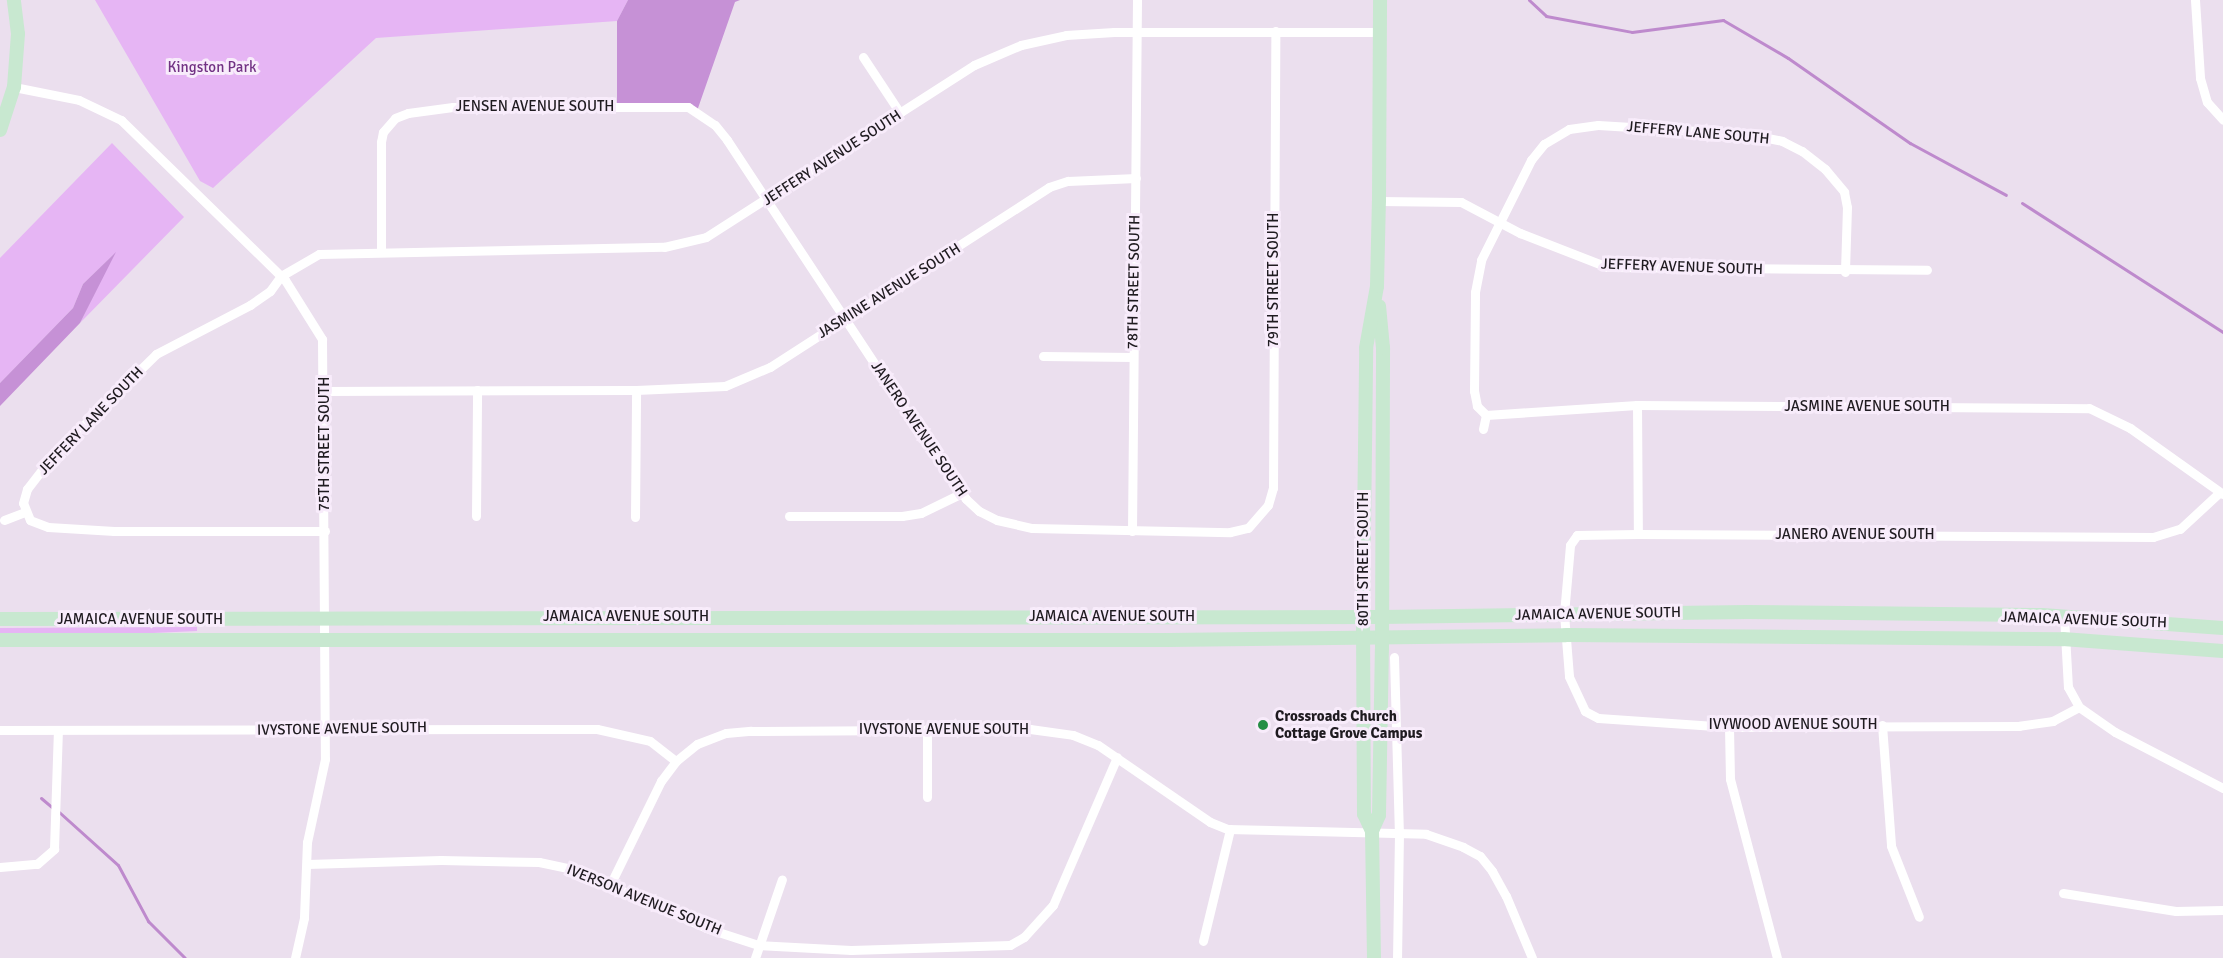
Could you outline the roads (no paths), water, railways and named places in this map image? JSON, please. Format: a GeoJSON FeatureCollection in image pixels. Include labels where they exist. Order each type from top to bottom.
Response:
{"type":"FeatureCollection","features":[{"type":"Feature","properties":{"kind":"main road"},"geometry":{"type":"LineString","coordinates":[[0,130],[14,87],[18,34],[14,0]]}},
{"type":"Feature","properties":{"kind":"main road","name":"80TH STREET SOUTH"},"geometry":{"type":"LineString","coordinates":[[1372,831],[1380,815],[1382,635],[1383,348],[1377,286],[1380,0]]}},
{"type":"Feature","properties":{"kind":"main road","name":"80TH STREET SOUTH"},"geometry":{"type":"LineString","coordinates":[[1374,958],[1372,831],[1364,814],[1364,617],[1366,348],[1377,286]]}},
{"type":"Feature","properties":{"kind":"main road","name":"JAMAICA AVENUE SOUTH"},"geometry":{"type":"LineString","coordinates":[[0,619],[1381,617],[1564,614],[2064,616],[2223,628]]}},
{"type":"Feature","properties":{"kind":"main road","name":"JAMAICA AVENUE SOUTH"},"geometry":{"type":"LineString","coordinates":[[0,640],[1169,639],[1382,635],[1566,635],[2063,639],[2223,651]]}},
{"type":"Feature","properties":{"kind":"street","name":"78TH STREET SOUTH"},"geometry":{"type":"LineString","coordinates":[[1132,531],[1137,0]]}},
{"type":"Feature","properties":{"kind":"street"},"geometry":{"type":"LineString","coordinates":[[2195,0],[2200,78],[2207,102],[2223,120]]}},
{"type":"Feature","properties":{"kind":"street","name":"JEFFERY AVENUE SOUTH"},"geometry":{"type":"LineString","coordinates":[[280,276],[319,254],[381,250],[664,248],[706,237],[767,200],[974,65],[1021,45],[1066,35],[1275,31],[1380,33]]}},
{"type":"Feature","properties":{"kind":"street","name":"79TH STREET SOUTH"},"geometry":{"type":"LineString","coordinates":[[1254,524],[1268,505],[1273,488],[1275,31]]}},
{"type":"Feature","properties":{"kind":"street"},"geometry":{"type":"LineString","coordinates":[[862,57],[900,113]]}},
{"type":"Feature","properties":{"kind":"street","name":"75TH STREET SOUTH"},"geometry":{"type":"LineString","coordinates":[[14,87],[79,100],[121,120],[280,276],[322,339],[325,391],[325,759],[307,842],[304,918],[295,958]]}},
{"type":"Feature","properties":{"kind":"street","name":"JENSEN AVENUE SOUTH"},"geometry":{"type":"LineString","coordinates":[[381,250],[383,132],[395,118],[431,108],[688,107],[715,125],[767,200]]}},
{"type":"Feature","properties":{"kind":"street","name":"JEFFERY LANE SOUTH"},"geometry":{"type":"LineString","coordinates":[[1486,415],[1477,406],[1474,391],[1475,292],[1481,260],[1498,220],[1531,160],[1544,144],[1569,129],[1598,125],[1747,134],[1782,141],[1802,151],[1841,185],[1847,207],[1845,272]]}},
{"type":"Feature","properties":{"kind":"street","name":"JASMINE AVENUE SOUTH"},"geometry":{"type":"LineString","coordinates":[[325,391],[636,390],[725,386],[750,378],[1048,187],[1068,181],[1136,178]]}},
{"type":"Feature","properties":{"kind":"street","name":"JANERO AVENUE SOUTH"},"geometry":{"type":"LineString","coordinates":[[767,200],[962,493],[979,511],[1017,526],[1230,532],[1254,524]]}},
{"type":"Feature","properties":{"kind":"street","name":"JEFFERY AVENUE SOUTH"},"geometry":{"type":"LineString","coordinates":[[1379,201],[1461,202],[1520,233],[1607,267],[1845,272],[1927,270]]}},
{"type":"Feature","properties":{"kind":"street","name":"JEFFERY LANE SOUTH"},"geometry":{"type":"LineString","coordinates":[[25,512],[27,489],[54,454],[156,354],[250,305],[270,291],[280,276]]}},
{"type":"Feature","properties":{"kind":"street"},"geometry":{"type":"LineString","coordinates":[[1043,356],[1133,357]]}},
{"type":"Feature","properties":{"kind":"street"},"geometry":{"type":"LineString","coordinates":[[476,516],[477,390]]}},
{"type":"Feature","properties":{"kind":"street"},"geometry":{"type":"LineString","coordinates":[[635,517],[636,390]]}},
{"type":"Feature","properties":{"kind":"street"},"geometry":{"type":"LineString","coordinates":[[1637,405],[1638,534]]}},
{"type":"Feature","properties":{"kind":"street","name":"JASMINE AVENUE SOUTH"},"geometry":{"type":"LineString","coordinates":[[1486,415],[1637,405],[2089,408],[2130,428],[2221,493]]}},
{"type":"Feature","properties":{"kind":"street"},"geometry":{"type":"LineString","coordinates":[[1483,429],[1486,415]]}},
{"type":"Feature","properties":{"kind":"street"},"geometry":{"type":"LineString","coordinates":[[789,516],[902,516],[921,513],[962,493]]}},
{"type":"Feature","properties":{"kind":"street","name":"JANERO AVENUE SOUTH"},"geometry":{"type":"LineString","coordinates":[[1566,635],[1564,614],[1572,539],[1577,535],[2153,537],[2180,530],[2221,493]]}},
{"type":"Feature","properties":{"kind":"street"},"geometry":{"type":"LineString","coordinates":[[4,520],[25,512],[30,520],[48,527],[114,531],[325,531]]}},
{"type":"Feature","properties":{"kind":"street"},"geometry":{"type":"LineString","coordinates":[[2064,616],[2063,639],[2068,687],[2079,707],[2115,732],[2223,788]]}},
{"type":"Feature","properties":{"kind":"street","name":"IVYWOOD AVENUE SOUTH"},"geometry":{"type":"LineString","coordinates":[[1566,635],[1569,676],[1585,711],[1615,721],[1729,726],[2019,726],[2053,721],[2079,707]]}},
{"type":"Feature","properties":{"kind":"street"},"geometry":{"type":"LineString","coordinates":[[1394,657],[1399,833],[1397,958]]}},
{"type":"Feature","properties":{"kind":"street"},"geometry":{"type":"LineString","coordinates":[[1882,725],[1891,846],[1918,917]]}},
{"type":"Feature","properties":{"kind":"street"},"geometry":{"type":"LineString","coordinates":[[1729,726],[1730,779],[1777,958]]}},
{"type":"Feature","properties":{"kind":"street","name":"IVYSTONE AVENUE SOUTH"},"geometry":{"type":"LineString","coordinates":[[610,883],[661,781],[676,761],[697,744],[726,733],[996,727],[1073,735],[1118,757],[1210,822],[1230,829],[1372,831],[1438,837],[1480,856],[1506,896],[1532,958]]}},
{"type":"Feature","properties":{"kind":"street","name":"IVYSTONE AVENUE SOUTH"},"geometry":{"type":"LineString","coordinates":[[0,730],[597,729],[650,741],[676,761]]}},
{"type":"Feature","properties":{"kind":"street"},"geometry":{"type":"LineString","coordinates":[[927,729],[927,797]]}},
{"type":"Feature","properties":{"kind":"street"},"geometry":{"type":"LineString","coordinates":[[0,867],[37,864],[54,849],[58,731]]}},
{"type":"Feature","properties":{"kind":"street","name":"IVERSON AVENUE SOUTH"},"geometry":{"type":"LineString","coordinates":[[307,864],[441,860],[539,862],[576,870],[610,883],[706,928],[759,945],[851,950],[964,949],[1010,945],[1024,938],[1053,905],[1118,757]]}},
{"type":"Feature","properties":{"kind":"street"},"geometry":{"type":"LineString","coordinates":[[1203,940],[1230,829]]}},
{"type":"Feature","properties":{"kind":"street"},"geometry":{"type":"LineString","coordinates":[[755,958],[782,879]]}},
{"type":"Feature","properties":{"kind":"street"},"geometry":{"type":"LineString","coordinates":[[2063,893],[2176,911],[2223,910]]}},
{"type":"Feature","properties":{"kind":"waterway"},"geometry":{"type":"LineString","coordinates":[[1529,0],[1546,16],[1632,32],[1723,20],[1788,58],[1910,143],[2006,195]]}},
{"type":"Feature","properties":{"kind":"waterway"},"geometry":{"type":"LineString","coordinates":[[2022,203],[2223,332]]}},
{"type":"Feature","properties":{"kind":"waterway"},"geometry":{"type":"LineString","coordinates":[[41,798],[53,808]]}},
{"type":"Feature","properties":{"kind":"waterway"},"geometry":{"type":"LineString","coordinates":[[59,812],[118,865],[148,921],[185,958]]}},
{"type":"Feature","properties":{"kind":"place","name":"Crossroads Church Cottage Grove Campus"},"geometry":{"type":"Point","coordinates":[1263,725]}},
{"type":"Feature","properties":{"kind":"park label","name":"Kingston Park"},"geometry":{"type":"Point","coordinates":[212,68]}}]}
